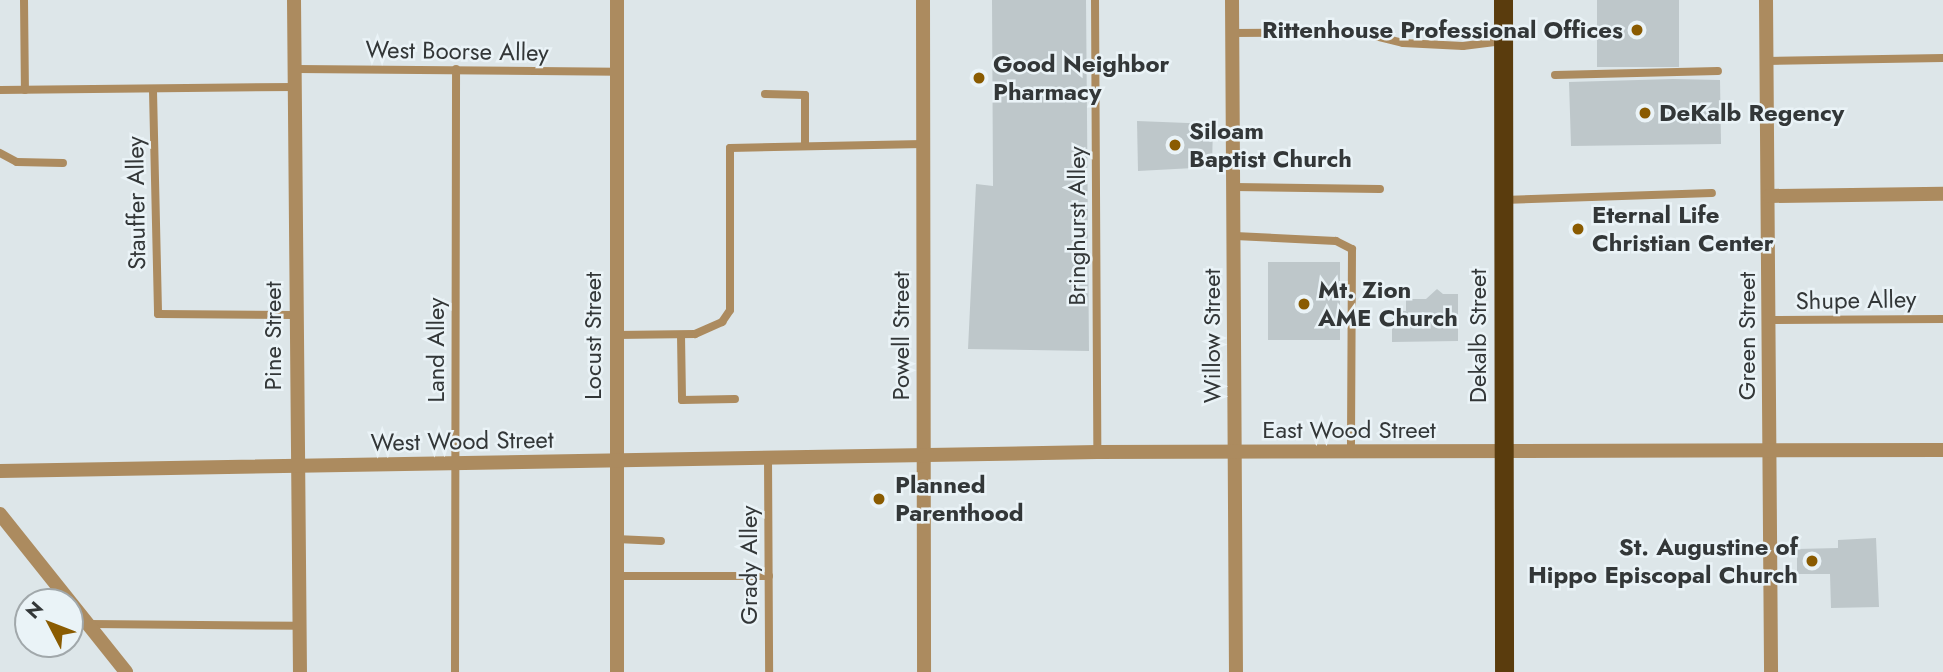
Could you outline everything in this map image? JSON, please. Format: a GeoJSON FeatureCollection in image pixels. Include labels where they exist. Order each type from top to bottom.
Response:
{"type":"FeatureCollection","features":[{"type":"Feature","properties":{"kind":"highway","name":"Dekalb Street"},"geometry":{"type":"LineString","coordinates":[[1503,0],[1504,672]]}},
{"type":"Feature","properties":{"kind":"street","name":"Pine Street"},"geometry":{"type":"LineString","coordinates":[[294,0],[297,69],[295,315],[300,672]]}},
{"type":"Feature","properties":{"kind":"street","name":"Locust Street"},"geometry":{"type":"LineString","coordinates":[[617,0],[617,672]]}},
{"type":"Feature","properties":{"kind":"street","name":"Powell Street"},"geometry":{"type":"LineString","coordinates":[[923,0],[924,672]]}},
{"type":"Feature","properties":{"kind":"street","name":"Willow Street"},"geometry":{"type":"LineString","coordinates":[[1233,0],[1236,672]]}},
{"type":"Feature","properties":{"kind":"street","name":"Green Street"},"geometry":{"type":"LineString","coordinates":[[1766,0],[1771,672]]}},
{"type":"Feature","properties":{"kind":"street"},"geometry":{"type":"LineString","coordinates":[[1769,196],[1943,194]]}},
{"type":"Feature","properties":{"kind":"street","name":"East Wood Street"},"geometry":{"type":"LineString","coordinates":[[924,456],[1097,452],[1943,450]]}},
{"type":"Feature","properties":{"kind":"street","name":"West Wood Street"},"geometry":{"type":"LineString","coordinates":[[0,471],[924,456]]}},
{"type":"Feature","properties":{"kind":"street"},"geometry":{"type":"LineString","coordinates":[[0,514],[126,672]]}},
{"type":"Feature","properties":{"kind":"lane"},"geometry":{"type":"LineString","coordinates":[[24,0],[25,90]]}},
{"type":"Feature","properties":{"kind":"lane","name":"Bringhurst Alley"},"geometry":{"type":"LineString","coordinates":[[1095,0],[1097,452]]}},
{"type":"Feature","properties":{"kind":"lane"},"geometry":{"type":"LineString","coordinates":[[1233,33],[1359,32],[1403,43],[1463,46],[1503,41]]}},
{"type":"Feature","properties":{"kind":"lane"},"geometry":{"type":"LineString","coordinates":[[1767,61],[1943,58]]}},
{"type":"Feature","properties":{"kind":"lane","name":"West Boorse Alley"},"geometry":{"type":"LineString","coordinates":[[297,69],[617,72]]}},
{"type":"Feature","properties":{"kind":"lane","name":"Land Alley"},"geometry":{"type":"LineString","coordinates":[[455,672],[456,69]]}},
{"type":"Feature","properties":{"kind":"lane"},"geometry":{"type":"LineString","coordinates":[[1555,75],[1718,71]]}},
{"type":"Feature","properties":{"kind":"lane"},"geometry":{"type":"LineString","coordinates":[[0,90],[153,92],[296,87]]}},
{"type":"Feature","properties":{"kind":"lane","name":"Stauffer Alley"},"geometry":{"type":"LineString","coordinates":[[153,92],[158,314],[295,315]]}},
{"type":"Feature","properties":{"kind":"lane"},"geometry":{"type":"LineString","coordinates":[[765,94],[805,95],[805,146]]}},
{"type":"Feature","properties":{"kind":"lane"},"geometry":{"type":"LineString","coordinates":[[616,335],[681,335],[709,331],[730,310],[730,148],[923,144]]}},
{"type":"Feature","properties":{"kind":"lane"},"geometry":{"type":"LineString","coordinates":[[0,153],[17,162],[63,163]]}},
{"type":"Feature","properties":{"kind":"lane"},"geometry":{"type":"LineString","coordinates":[[1234,187],[1380,189]]}},
{"type":"Feature","properties":{"kind":"lane"},"geometry":{"type":"LineString","coordinates":[[1503,200],[1712,193]]}},
{"type":"Feature","properties":{"kind":"lane"},"geometry":{"type":"LineString","coordinates":[[1234,236],[1336,241],[1352,249],[1351,453]]}},
{"type":"Feature","properties":{"kind":"lane","name":"Shupe Alley"},"geometry":{"type":"LineString","coordinates":[[1769,320],[1943,318]]}},
{"type":"Feature","properties":{"kind":"lane"},"geometry":{"type":"LineString","coordinates":[[681,335],[682,400],[735,398]]}},
{"type":"Feature","properties":{"kind":"lane","name":"Grady Alley"},"geometry":{"type":"LineString","coordinates":[[768,457],[769,672]]}},
{"type":"Feature","properties":{"kind":"lane"},"geometry":{"type":"LineString","coordinates":[[616,540],[661,541]]}},
{"type":"Feature","properties":{"kind":"lane"},"geometry":{"type":"LineString","coordinates":[[616,576],[769,576]]}},
{"type":"Feature","properties":{"kind":"lane"},"geometry":{"type":"LineString","coordinates":[[89,624],[301,626]]}},
{"type":"Feature","properties":{"kind":"building"},"geometry":{"type":"Polygon","coordinates":[[[992,0],[1086,0],[1089,351],[968,349],[976,184],[993,186],[992,0]]]}},
{"type":"Feature","properties":{"kind":"building","name":"Rittenhouse Professional Offices"},"geometry":{"type":"Polygon","coordinates":[[[1597,0],[1679,0],[1679,67],[1597,67],[1597,0]]]}},
{"type":"Feature","properties":{"kind":"building","name":"DeKalb Regency"},"geometry":{"type":"Polygon","coordinates":[[[1720,80],[1721,144],[1571,146],[1569,82],[1720,80]]]}},
{"type":"Feature","properties":{"kind":"building","name":"Siloam Baptist Church"},"geometry":{"type":"Polygon","coordinates":[[[1137,121],[1213,124],[1212,167],[1138,171],[1137,121]]]}},
{"type":"Feature","properties":{"kind":"building","name":"Mt. Zion AME Church"},"geometry":{"type":"Polygon","coordinates":[[[1268,262],[1340,262],[1340,340],[1268,340],[1268,262]]]}},
{"type":"Feature","properties":{"kind":"building"},"geometry":{"type":"Polygon","coordinates":[[[1437,289],[1443,294],[1458,294],[1458,341],[1392,342],[1392,311],[1406,311],[1406,299],[1426,299],[1437,289]]]}},
{"type":"Feature","properties":{"kind":"building"},"geometry":{"type":"Polygon","coordinates":[[[1876,538],[1879,607],[1831,608],[1830,574],[1797,574],[1797,549],[1838,548],[1838,540],[1876,538]]]}},
{"type":"Feature","properties":{"kind":"place","name":"Rittenhouse Professional Offices"},"geometry":{"type":"Point","coordinates":[1637,30]}},
{"type":"Feature","properties":{"kind":"place","name":"Good Neighbor Pharmacy"},"geometry":{"type":"Point","coordinates":[979,78]}},
{"type":"Feature","properties":{"kind":"place","name":"DeKalb Regency"},"geometry":{"type":"Point","coordinates":[1645,113]}},
{"type":"Feature","properties":{"kind":"place","name":"Siloam Baptist Church"},"geometry":{"type":"Point","coordinates":[1175,145]}},
{"type":"Feature","properties":{"kind":"place","name":"Eternal Life Christian Center"},"geometry":{"type":"Point","coordinates":[1578,229]}},
{"type":"Feature","properties":{"kind":"place","name":"Mt. Zion AME Church"},"geometry":{"type":"Point","coordinates":[1304,304]}},
{"type":"Feature","properties":{"kind":"place","name":"Planned Parenthood"},"geometry":{"type":"Point","coordinates":[879,499]}},
{"type":"Feature","properties":{"kind":"place","name":"St. Augustine of Hippo Episcopal Church"},"geometry":{"type":"Point","coordinates":[1812,561]}}]}
